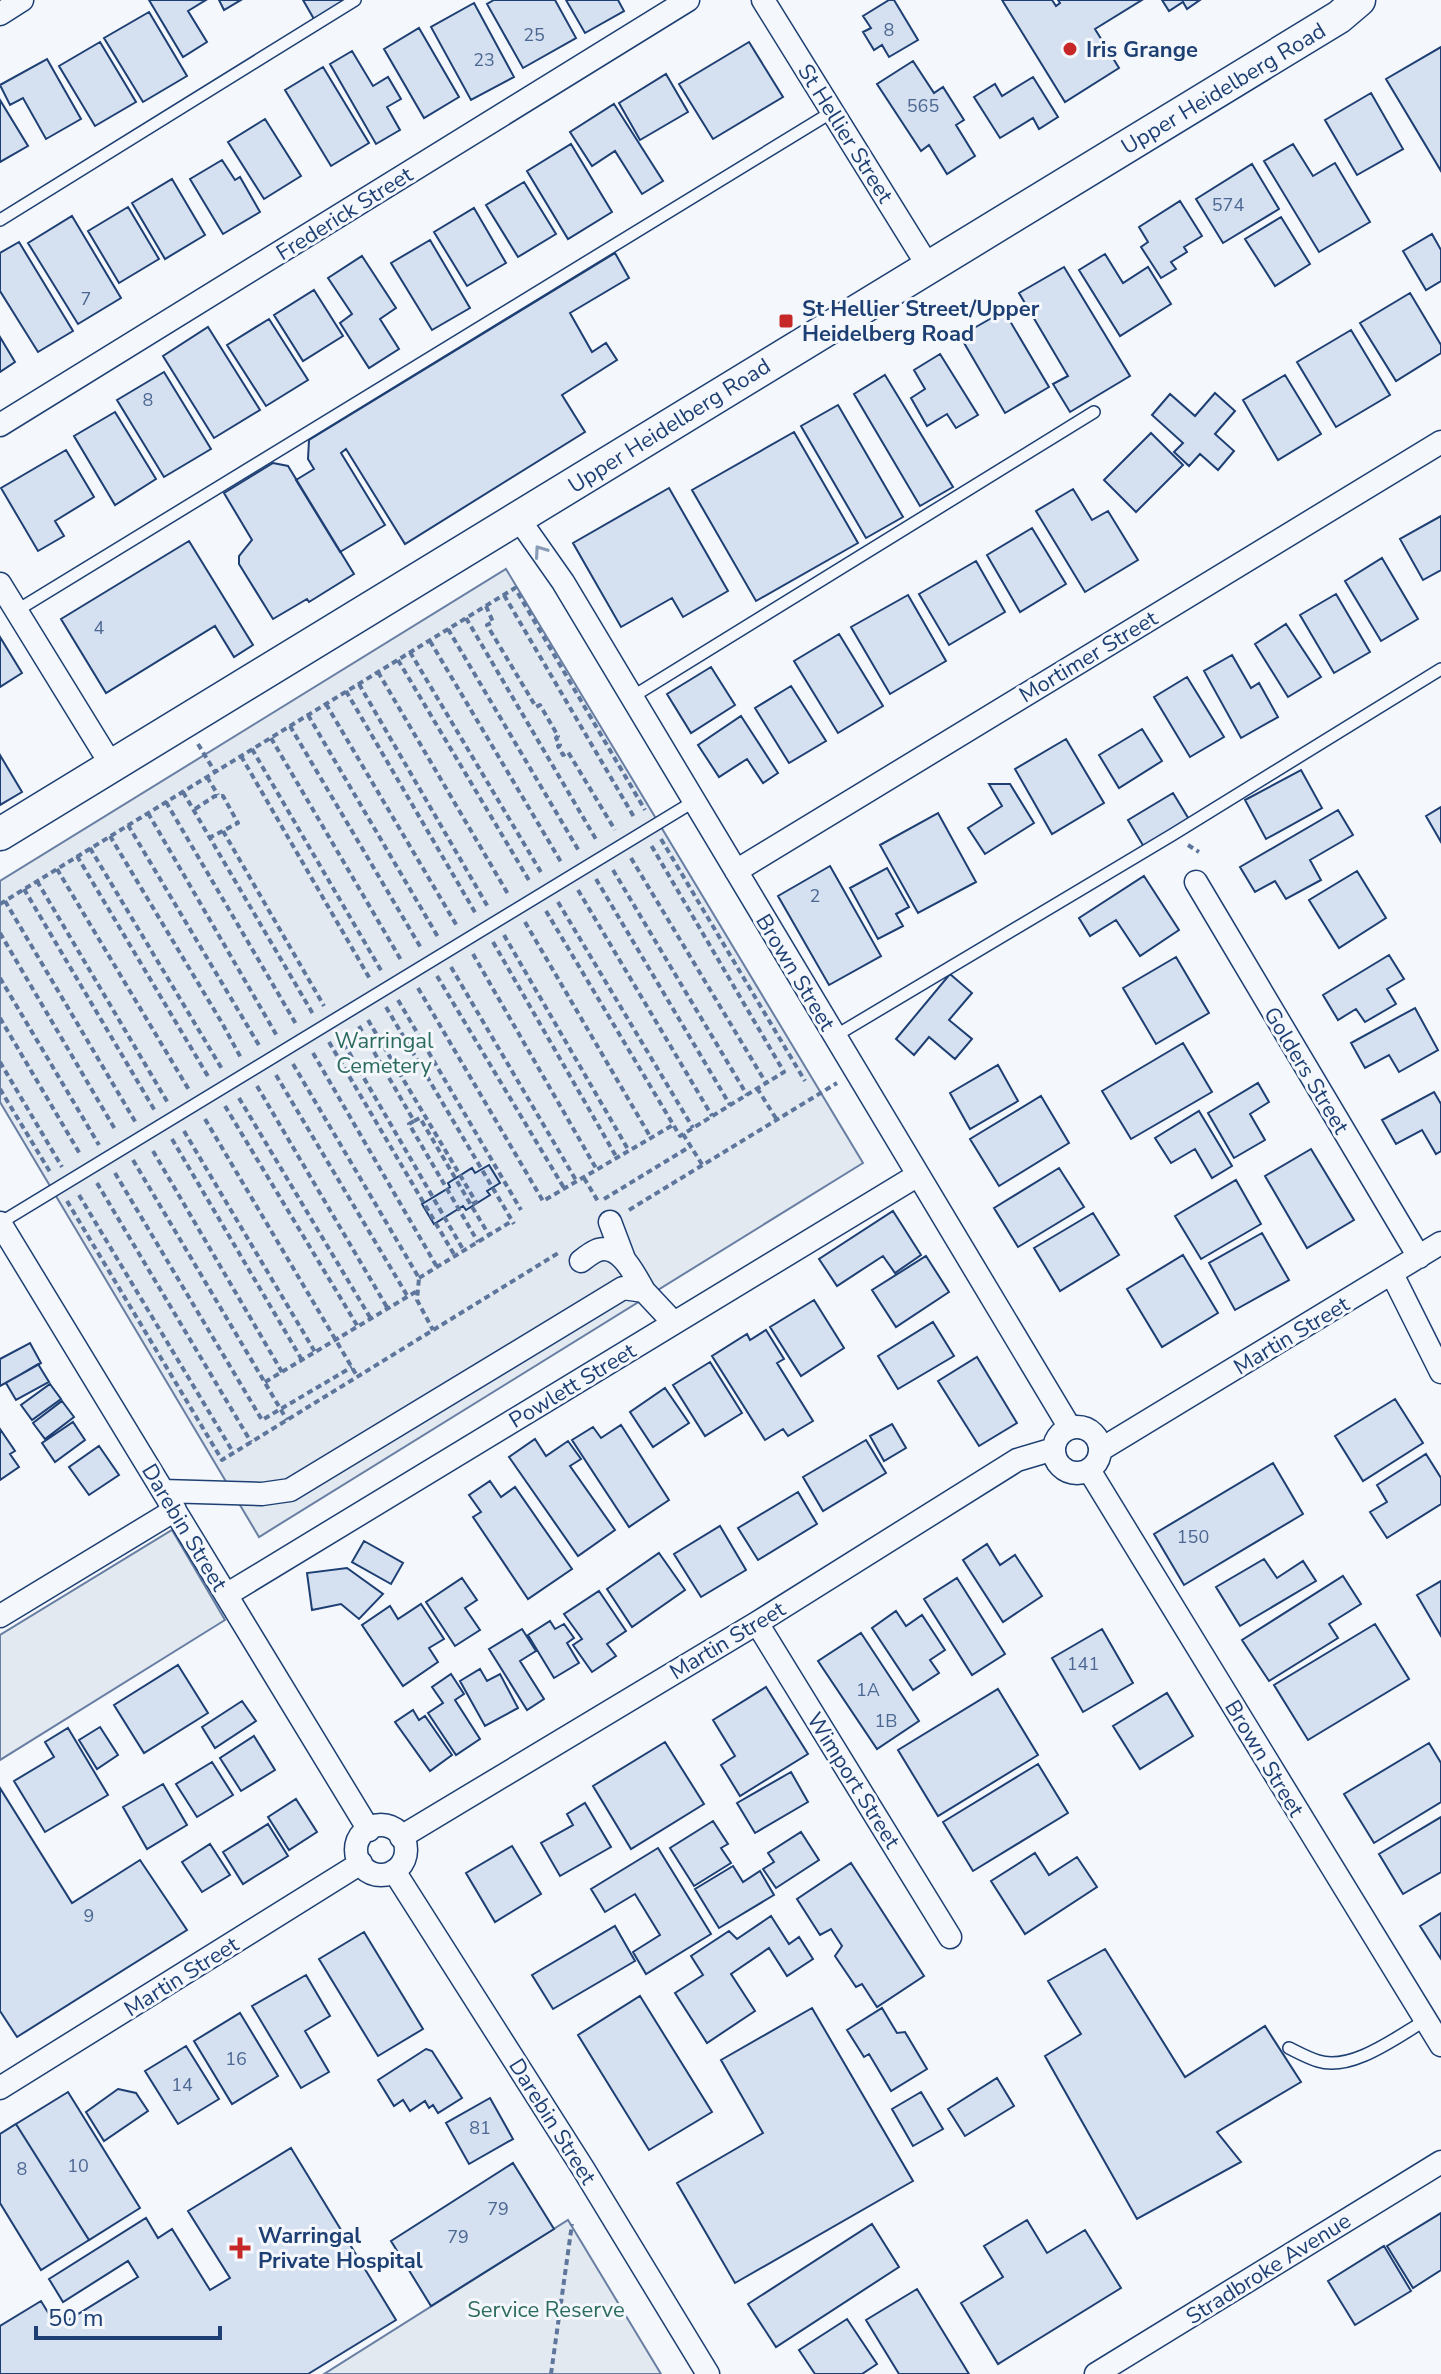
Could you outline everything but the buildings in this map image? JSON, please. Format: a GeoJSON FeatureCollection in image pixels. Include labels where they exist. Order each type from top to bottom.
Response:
{"type":"FeatureCollection","features":[{"type":"Feature","properties":{"kind":"main road","name":"Upper Heidelberg Road"},"geometry":{"type":"LineString","coordinates":[[0,834],[1349,8],[1380,0]]}},
{"type":"Feature","properties":{"kind":"street"},"geometry":{"type":"LineString","coordinates":[[0,14],[22,0]]}},
{"type":"Feature","properties":{"kind":"street","name":"Frederick Street"},"geometry":{"type":"LineString","coordinates":[[0,425],[688,0]]}},
{"type":"Feature","properties":{"kind":"street","name":"St Hellier Street"},"geometry":{"type":"LineString","coordinates":[[763,0],[928,266]]}},
{"type":"Feature","properties":{"kind":"street","name":"Mortimer Street"},"geometry":{"type":"LineString","coordinates":[[736,871],[1441,442]]}},
{"type":"Feature","properties":{"kind":"street","name":"Brown Street"},"geometry":{"type":"LineString","coordinates":[[518,518],[563,582],[1070,1428]]}},
{"type":"Feature","properties":{"kind":"street"},"geometry":{"type":"LineString","coordinates":[[0,584],[112,766]]}},
{"type":"Feature","properties":{"kind":"street","name":"Golders Street"},"geometry":{"type":"LineString","coordinates":[[1196,882],[1419,1257]]}},
{"type":"Feature","properties":{"kind":"street","name":"Powlett Street"},"geometry":{"type":"LineString","coordinates":[[226,1595],[918,1175]]}},
{"type":"Feature","properties":{"kind":"street"},"geometry":{"type":"LineString","coordinates":[[610,1222],[624,1259],[644,1291],[674,1323]]}},
{"type":"Feature","properties":{"kind":"street","name":"Darebin Street"},"geometry":{"type":"LineString","coordinates":[[0,1223],[369,1830]]}},
{"type":"Feature","properties":{"kind":"street","name":"Martin Street"},"geometry":{"type":"LineString","coordinates":[[1100,1450],[1441,1243]]}},
{"type":"Feature","properties":{"kind":"street"},"geometry":{"type":"LineString","coordinates":[[575,1254],[600,1249],[613,1251],[624,1259]]}},
{"type":"Feature","properties":{"kind":"street"},"geometry":{"type":"LineString","coordinates":[[1392,1274],[1441,1372]]}},
{"type":"Feature","properties":{"kind":"street"},"geometry":{"type":"LineString","coordinates":[[0,1616],[169,1501],[290,1490],[623,1288],[644,1291]]}},
{"type":"Feature","properties":{"kind":"street"},"geometry":{"type":"LineString","coordinates":[[1070,1428],[1083,1428],[1090,1431],[1100,1450],[1095,1465],[1076,1474],[1057,1463],[1054,1449],[1059,1436],[1070,1428]]}},
{"type":"Feature","properties":{"kind":"street","name":"Martin Street"},"geometry":{"type":"LineString","coordinates":[[401,1837],[757,1623],[1017,1460],[1054,1449]]}},
{"type":"Feature","properties":{"kind":"street","name":"Brown Street"},"geometry":{"type":"LineString","coordinates":[[1089,1470],[1436,2035]]}},
{"type":"Feature","properties":{"kind":"street","name":"Wimport Street"},"geometry":{"type":"LineString","coordinates":[[757,1623],[950,1937]]}},
{"type":"Feature","properties":{"kind":"street"},"geometry":{"type":"LineString","coordinates":[[383,1825],[397,1831],[405,1843],[405,1859],[388,1875],[372,1874],[361,1863],[356,1849],[362,1834],[369,1830],[383,1825]]}},
{"type":"Feature","properties":{"kind":"street","name":"Martin Street"},"geometry":{"type":"LineString","coordinates":[[0,2088],[361,1863]]}},
{"type":"Feature","properties":{"kind":"street","name":"Darebin Street"},"geometry":{"type":"LineString","coordinates":[[394,1871],[584,2170],[708,2374]]}},
{"type":"Feature","properties":{"kind":"street","name":"Stradbroke Avenue"},"geometry":{"type":"LineString","coordinates":[[1096,2374],[1441,2162]]}},
{"type":"Feature","properties":{"kind":"lane"},"geometry":{"type":"LineString","coordinates":[[0,220],[355,0]]}},
{"type":"Feature","properties":{"kind":"lane"},"geometry":{"type":"LineString","coordinates":[[16,611],[832,112]]}},
{"type":"Feature","properties":{"kind":"lane"},"geometry":{"type":"LineString","coordinates":[[632,697],[1094,412]]}},
{"type":"Feature","properties":{"kind":"lane"},"geometry":{"type":"LineString","coordinates":[[835,1036],[1172,835],[1441,669]]}},
{"type":"Feature","properties":{"kind":"lane"},"geometry":{"type":"LineString","coordinates":[[0,1223],[693,802]]}},
{"type":"Feature","properties":{"kind":"lane"},"geometry":{"type":"LineString","coordinates":[[1289,2048],[1320,2062],[1341,2063],[1436,2035]]}},
{"type":"Feature","properties":{"kind":"path"},"geometry":{"type":"LineString","coordinates":[[282,1372],[2,902],[515,588],[784,1072],[680,1136],[398,660]]}},
{"type":"Feature","properties":{"kind":"path"},"geometry":{"type":"LineString","coordinates":[[504,595],[805,1081]]}},
{"type":"Feature","properties":{"kind":"path"},"geometry":{"type":"LineString","coordinates":[[486,606],[493,622],[487,625],[536,707],[540,705],[558,736],[558,746],[563,755],[568,752],[766,1083]]}},
{"type":"Feature","properties":{"kind":"path"},"geometry":{"type":"LineString","coordinates":[[207,777],[219,796],[223,796],[238,823],[211,837]]}},
{"type":"Feature","properties":{"kind":"path"},"geometry":{"type":"LineString","coordinates":[[183,792],[455,1256]]}},
{"type":"Feature","properties":{"kind":"path"},"geometry":{"type":"LineString","coordinates":[[195,809],[219,796]]}},
{"type":"Feature","properties":{"kind":"path"},"geometry":{"type":"LineString","coordinates":[[166,802],[437,1267]]}},
{"type":"Feature","properties":{"kind":"path"},"geometry":{"type":"LineString","coordinates":[[148,813],[419,1278],[417,1300],[433,1330]]}},
{"type":"Feature","properties":{"kind":"path"},"geometry":{"type":"LineString","coordinates":[[128,825],[408,1297]]}},
{"type":"Feature","properties":{"kind":"path"},"geometry":{"type":"LineString","coordinates":[[223,831],[464,1251]]}},
{"type":"Feature","properties":{"kind":"path"},"geometry":{"type":"LineString","coordinates":[[110,836],[388,1309]]}},
{"type":"Feature","properties":{"kind":"path"},"geometry":{"type":"LineString","coordinates":[[57,869],[358,1377]]}},
{"type":"Feature","properties":{"kind":"path"},"geometry":{"type":"LineString","coordinates":[[0,933],[287,1420]]}},
{"type":"Feature","properties":{"kind":"path"},"geometry":{"type":"LineString","coordinates":[[0,978],[262,1420],[352,1367]]}},
{"type":"Feature","properties":{"kind":"path"},"geometry":{"type":"LineString","coordinates":[[354,1008],[414,1121]]}},
{"type":"Feature","properties":{"kind":"path"},"geometry":{"type":"LineString","coordinates":[[354,1008],[476,1202],[471,1205]]}},
{"type":"Feature","properties":{"kind":"path"},"geometry":{"type":"LineString","coordinates":[[0,1018],[251,1442]]}},
{"type":"Feature","properties":{"kind":"path"},"geometry":{"type":"LineString","coordinates":[[0,1062],[233,1453]]}},
{"type":"Feature","properties":{"kind":"path"},"geometry":{"type":"LineString","coordinates":[[584,1178],[610,1222],[839,1082]]}},
{"type":"Feature","properties":{"kind":"path"},"geometry":{"type":"LineString","coordinates":[[757,1088],[777,1120]]}},
{"type":"Feature","properties":{"kind":"path"},"geometry":{"type":"LineString","coordinates":[[0,1089],[222,1460],[433,1330],[575,1254]]}},
{"type":"Feature","properties":{"kind":"path"},"geometry":{"type":"LineString","coordinates":[[478,1242],[409,1124],[420,1118],[489,1235]]}},
{"type":"Feature","properties":{"kind":"path"},"geometry":{"type":"LineString","coordinates":[[543,1201],[673,1125]]}},
{"type":"Feature","properties":{"kind":"path"},"geometry":{"type":"LineString","coordinates":[[683,1134],[703,1166]]}},
{"type":"Feature","properties":{"kind":"path"},"geometry":{"type":"LineString","coordinates":[[598,1203],[691,1146]]}},
{"type":"Feature","properties":{"kind":"path"},"geometry":{"type":"LineString","coordinates":[[419,1278],[512,1221]]}},
{"type":"Feature","properties":{"kind":"path"},"geometry":{"type":"LineString","coordinates":[[265,1382],[419,1290]]}},
{"type":"Feature","properties":{"kind":"path"},"geometry":{"type":"LineString","coordinates":[[551,2374],[572,2224]]}},
{"type":"Feature","properties":{"kind":"green space","name":"Warringal Cemetery"},"geometry":{"type":"Polygon","coordinates":[[[506,569],[863,1163],[259,1537],[0,1102],[0,881],[506,569]]]}},
{"type":"Feature","properties":{"kind":"green space"},"geometry":{"type":"Polygon","coordinates":[[[172,1530],[225,1620],[0,1760],[0,1635],[172,1530]]]}},
{"type":"Feature","properties":{"kind":"green space","name":"Service Reserve"},"geometry":{"type":"Polygon","coordinates":[[[568,2220],[661,2374],[324,2374],[568,2220]]]}},
{"type":"Feature","properties":{"kind":"place","name":"Iris Grange"},"geometry":{"type":"Point","coordinates":[1070,49]}},
{"type":"Feature","properties":{"kind":"place","name":"St Hellier Street/Upper Heidelberg Road"},"geometry":{"type":"Point","coordinates":[786,321]}},
{"type":"Feature","properties":{"kind":"place","name":"Warringal Private Hospital"},"geometry":{"type":"Point","coordinates":[240,2248]}}]}
